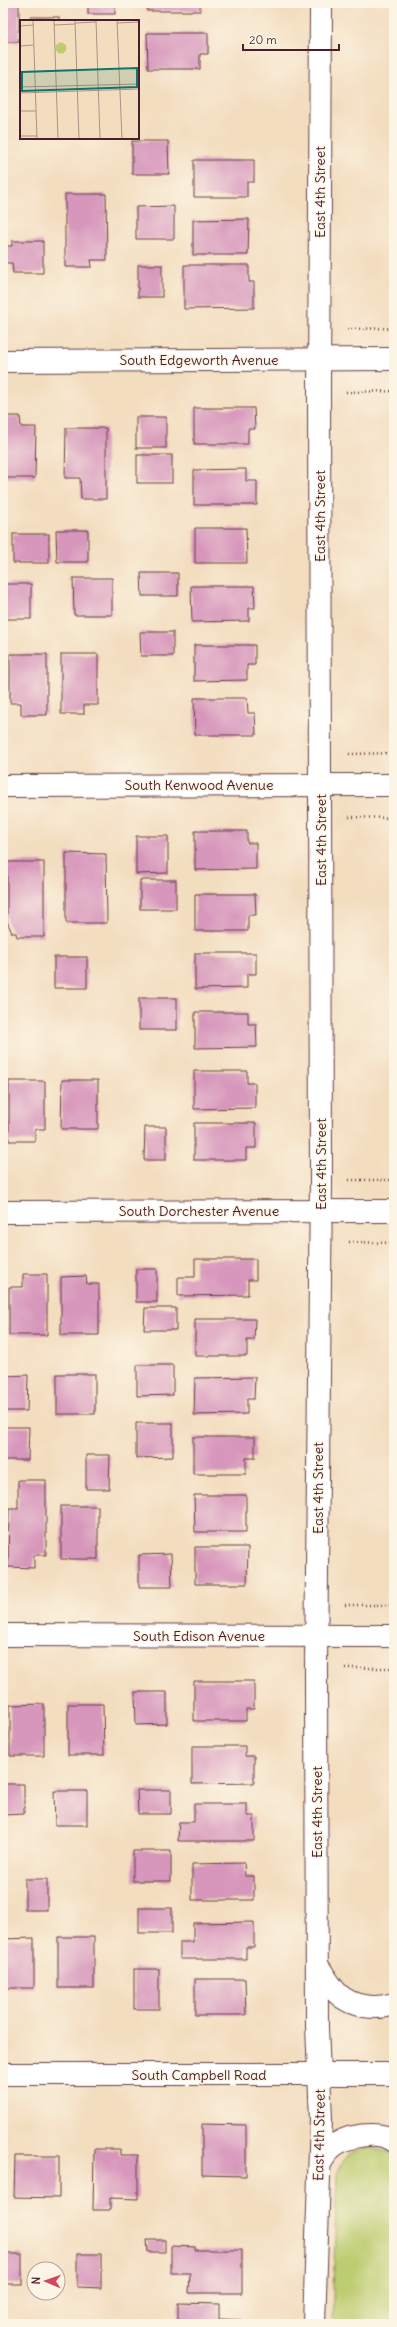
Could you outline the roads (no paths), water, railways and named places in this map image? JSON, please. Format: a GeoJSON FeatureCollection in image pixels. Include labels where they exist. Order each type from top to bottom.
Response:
{"type":"FeatureCollection","features":[{"type":"Feature","properties":{"kind":"street","name":"East 4th Street"},"geometry":{"type":"LineString","coordinates":[[314,2324],[320,2163],[320,2074],[317,2027],[317,1637],[320,1211],[321,784],[319,358],[321,3]]}},
{"type":"Feature","properties":{"kind":"street","name":"South Edgeworth Avenue"},"geometry":{"type":"LineString","coordinates":[[3,360],[394,359]]}},
{"type":"Feature","properties":{"kind":"street","name":"South Kenwood Avenue"},"geometry":{"type":"LineString","coordinates":[[3,786],[394,785]]}},
{"type":"Feature","properties":{"kind":"street","name":"South Dorchester Avenue"},"geometry":{"type":"LineString","coordinates":[[3,1212],[394,1211]]}},
{"type":"Feature","properties":{"kind":"street","name":"South Edison Avenue"},"geometry":{"type":"LineString","coordinates":[[3,1635],[394,1636]]}},
{"type":"Feature","properties":{"kind":"street"},"geometry":{"type":"LineString","coordinates":[[318,1966],[338,1994],[349,2000],[373,2007],[394,2004]]}},
{"type":"Feature","properties":{"kind":"street","name":"South Campbell Road"},"geometry":{"type":"LineString","coordinates":[[3,2074],[394,2074]]}},
{"type":"Feature","properties":{"kind":"street"},"geometry":{"type":"LineString","coordinates":[[320,2163],[332,2147],[348,2139],[370,2134],[389,2137],[394,2141]]}}]}
